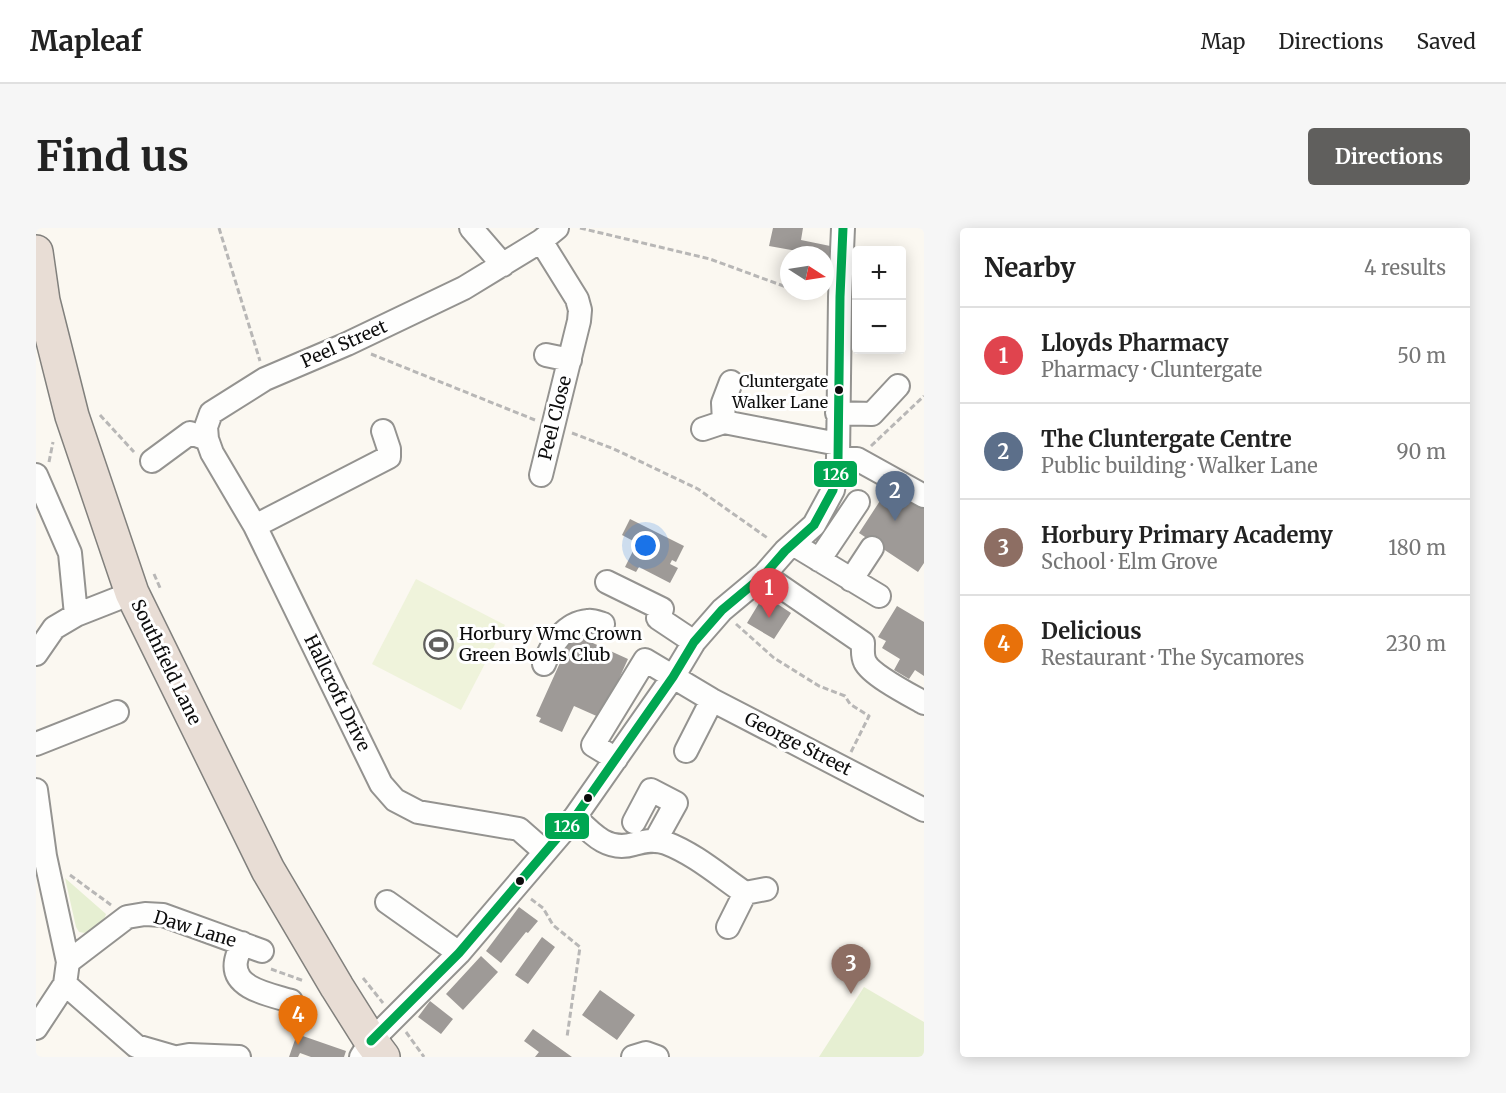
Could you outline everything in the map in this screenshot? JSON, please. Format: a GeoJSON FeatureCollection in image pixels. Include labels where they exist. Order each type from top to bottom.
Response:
{"type":"FeatureCollection","features":[{"type":"Feature","properties":{"kind":"highway","name":"Southfield Lane"},"geometry":{"type":"LineString","coordinates":[[36,252],[43,301],[69,405],[149,586],[268,870],[371,1052]]}},
{"type":"Feature","properties":{"kind":"street"},"geometry":{"type":"LineString","coordinates":[[471,228],[503,265]]}},
{"type":"Feature","properties":{"kind":"street"},"geometry":{"type":"LineString","coordinates":[[371,1052],[395,1017],[459,953],[575,817],[673,677],[694,642],[722,610],[764,575],[814,525],[833,490],[844,454],[837,412],[843,228]]}},
{"type":"Feature","properties":{"kind":"street","name":"Peel Street"},"geometry":{"type":"LineString","coordinates":[[207,440],[206,428],[212,413],[265,379],[347,345],[464,288],[549,234]]}},
{"type":"Feature","properties":{"kind":"street","name":"Peel Close"},"geometry":{"type":"LineString","coordinates":[[541,475],[580,310],[549,234]]}},
{"type":"Feature","properties":{"kind":"street","name":"Peel Close"},"geometry":{"type":"LineString","coordinates":[[546,355],[570,360]]}},
{"type":"Feature","properties":{"kind":"street"},"geometry":{"type":"LineString","coordinates":[[731,382],[713,426],[844,454],[924,496]]}},
{"type":"Feature","properties":{"kind":"street"},"geometry":{"type":"LineString","coordinates":[[837,412],[872,414],[898,386]]}},
{"type":"Feature","properties":{"kind":"street"},"geometry":{"type":"LineString","coordinates":[[255,526],[389,457],[383,431]]}},
{"type":"Feature","properties":{"kind":"street"},"geometry":{"type":"LineString","coordinates":[[152,461],[190,433],[207,440]]}},
{"type":"Feature","properties":{"kind":"street","name":"Hallcroft Drive"},"geometry":{"type":"LineString","coordinates":[[207,440],[212,453],[255,526],[381,784],[395,800],[418,812],[519,829],[544,851]]}},
{"type":"Feature","properties":{"kind":"street"},"geometry":{"type":"LineString","coordinates":[[36,475],[70,553],[76,615]]}},
{"type":"Feature","properties":{"kind":"street"},"geometry":{"type":"LineString","coordinates":[[819,560],[858,502]]}},
{"type":"Feature","properties":{"kind":"street"},"geometry":{"type":"LineString","coordinates":[[793,544],[879,596]]}},
{"type":"Feature","properties":{"kind":"street"},"geometry":{"type":"LineString","coordinates":[[852,580],[872,548]]}},
{"type":"Feature","properties":{"kind":"street"},"geometry":{"type":"LineString","coordinates":[[764,575],[863,643],[862,657],[866,665],[884,679],[924,703]]}},
{"type":"Feature","properties":{"kind":"street"},"geometry":{"type":"LineString","coordinates":[[607,582],[662,609],[658,618],[694,642]]}},
{"type":"Feature","properties":{"kind":"street"},"geometry":{"type":"LineString","coordinates":[[36,654],[54,628],[76,615],[149,586]]}},
{"type":"Feature","properties":{"kind":"street"},"geometry":{"type":"LineString","coordinates":[[544,664],[561,634],[589,620],[603,624]]}},
{"type":"Feature","properties":{"kind":"street","name":"George Street"},"geometry":{"type":"LineString","coordinates":[[615,759],[593,745],[645,660],[712,700],[924,810]]}},
{"type":"Feature","properties":{"kind":"street"},"geometry":{"type":"LineString","coordinates":[[686,751],[712,700]]}},
{"type":"Feature","properties":{"kind":"street"},"geometry":{"type":"LineString","coordinates":[[36,744],[117,712]]}},
{"type":"Feature","properties":{"kind":"street"},"geometry":{"type":"LineString","coordinates":[[36,790],[66,973],[136,1046],[176,1057],[189,1055],[239,1057]]}},
{"type":"Feature","properties":{"kind":"street"},"geometry":{"type":"LineString","coordinates":[[634,822],[651,790],[675,803],[655,841]]}},
{"type":"Feature","properties":{"kind":"street"},"geometry":{"type":"LineString","coordinates":[[575,817],[597,838],[613,846],[632,845],[644,841],[664,842],[756,891],[728,927]]}},
{"type":"Feature","properties":{"kind":"street"},"geometry":{"type":"LineString","coordinates":[[387,902],[459,953]]}},
{"type":"Feature","properties":{"kind":"street","name":"Daw Lane"},"geometry":{"type":"LineString","coordinates":[[36,1028],[66,973],[126,916],[163,915],[252,947],[235,962],[240,981],[291,1001]]}},
{"type":"Feature","properties":{"kind":"street"},"geometry":{"type":"LineString","coordinates":[[633,1057],[646,1053],[657,1057]]}},
{"type":"Feature","properties":{"kind":"path"},"geometry":{"type":"LineString","coordinates":[[219,228],[265,379]]}},
{"type":"Feature","properties":{"kind":"path"},"geometry":{"type":"LineString","coordinates":[[580,228],[710,259],[780,285]]}},
{"type":"Feature","properties":{"kind":"path"},"geometry":{"type":"LineString","coordinates":[[347,345],[614,449],[698,489],[764,536]]}},
{"type":"Feature","properties":{"kind":"path"},"geometry":{"type":"LineString","coordinates":[[844,454],[924,396]]}},
{"type":"Feature","properties":{"kind":"path"},"geometry":{"type":"LineString","coordinates":[[722,610],[774,658],[819,686],[845,696],[850,704],[869,716],[843,768]]}},
{"type":"Feature","properties":{"kind":"path","name":"Daw Lane"},"geometry":{"type":"LineString","coordinates":[[45,856],[126,916]]}},
{"type":"Feature","properties":{"kind":"path"},"geometry":{"type":"LineString","coordinates":[[515,887],[543,908],[553,925],[580,947],[567,1037]]}},
{"type":"Feature","properties":{"kind":"path"},"geometry":{"type":"LineString","coordinates":[[359,973],[424,1057]]}},
{"type":"Feature","properties":{"kind":"green space","name":"Horbury Wmc Crown Green Bowls Club"},"geometry":{"type":"Polygon","coordinates":[[[416,579],[505,625],[461,710],[372,664],[416,579]]]}},
{"type":"Feature","properties":{"kind":"green space"},"geometry":{"type":"Polygon","coordinates":[[[65,878],[106,914],[101,928],[85,933],[79,932],[65,878]]]}},
{"type":"Feature","properties":{"kind":"green space"},"geometry":{"type":"Polygon","coordinates":[[[864,987],[924,1022],[924,1057],[819,1057],[864,987]]]}},
{"type":"Feature","properties":{"kind":"building"},"geometry":{"type":"Polygon","coordinates":[[[773,228],[803,228],[801,240],[830,246],[780,246],[780,248],[769,246],[773,228]]]}},
{"type":"Feature","properties":{"kind":"building"},"geometry":{"type":"Polygon","coordinates":[[[889,487],[924,509],[924,563],[918,572],[859,533],[889,487]]]}},
{"type":"Feature","properties":{"kind":"building"},"geometry":{"type":"Polygon","coordinates":[[[630,519],[684,546],[676,562],[672,560],[670,564],[678,568],[670,583],[639,567],[636,572],[625,567],[637,543],[622,535],[630,519]]]}},
{"type":"Feature","properties":{"kind":"building"},"geometry":{"type":"Polygon","coordinates":[[[764,595],[791,613],[774,639],[747,623],[764,595]]]}},
{"type":"Feature","properties":{"kind":"building"},"geometry":{"type":"Polygon","coordinates":[[[897,606],[924,622],[924,676],[915,670],[909,679],[894,670],[900,659],[882,648],[886,641],[878,637],[897,606]]]}},
{"type":"Feature","properties":{"kind":"building"},"geometry":{"type":"Polygon","coordinates":[[[573,634],[628,659],[601,718],[574,706],[562,732],[539,722],[541,718],[536,716],[573,634]]]}},
{"type":"Feature","properties":{"kind":"building"},"geometry":{"type":"Polygon","coordinates":[[[519,907],[538,921],[501,963],[486,951],[519,907]]]}},
{"type":"Feature","properties":{"kind":"building"},"geometry":{"type":"Polygon","coordinates":[[[542,937],[555,947],[528,984],[515,975],[542,937]]]}},
{"type":"Feature","properties":{"kind":"building"},"geometry":{"type":"Polygon","coordinates":[[[481,956],[498,972],[463,1010],[446,994],[481,956]]]}},
{"type":"Feature","properties":{"kind":"building"},"geometry":{"type":"Polygon","coordinates":[[[600,990],[635,1015],[617,1040],[582,1015],[600,990]]]}},
{"type":"Feature","properties":{"kind":"building"},"geometry":{"type":"Polygon","coordinates":[[[430,1001],[453,1019],[441,1034],[418,1017],[430,1001]]]}},
{"type":"Feature","properties":{"kind":"building"},"geometry":{"type":"Polygon","coordinates":[[[533,1029],[572,1057],[535,1057],[539,1052],[524,1041],[533,1029]]]}},
{"type":"Feature","properties":{"kind":"building"},"geometry":{"type":"Polygon","coordinates":[[[297,1034],[346,1051],[344,1057],[311,1057],[300,1053],[298,1057],[289,1057],[297,1034]]]}},
{"type":"Feature","properties":{"kind":"transit line","name":"126"},"geometry":{"type":"LineString","coordinates":[[371,1041],[459,953],[575,817],[673,677],[694,642],[722,610],[764,575],[785,551],[814,525],[833,490],[838,459],[843,228]]}},
{"type":"Feature","properties":{"kind":"place","name":"Cluntergate Walker Lane"},"geometry":{"type":"Point","coordinates":[839,390]}},
{"type":"Feature","properties":{"kind":"place","name":"The Cluntergate Centre"},"geometry":{"type":"Point","coordinates":[895,521]}},
{"type":"Feature","properties":{"kind":"place","name":"Lloyds Pharmacy"},"geometry":{"type":"Point","coordinates":[769,618]}},
{"type":"Feature","properties":{"kind":"place","name":"Horbury Wmc Crown Green Bowls Club"},"geometry":{"type":"Point","coordinates":[438,644]}},
{"type":"Feature","properties":{"kind":"place","name":"Horbury Primary Academy"},"geometry":{"type":"Point","coordinates":[851,994]}},
{"type":"Feature","properties":{"kind":"place","name":"Delicious"},"geometry":{"type":"Point","coordinates":[298,1045]}}]}
